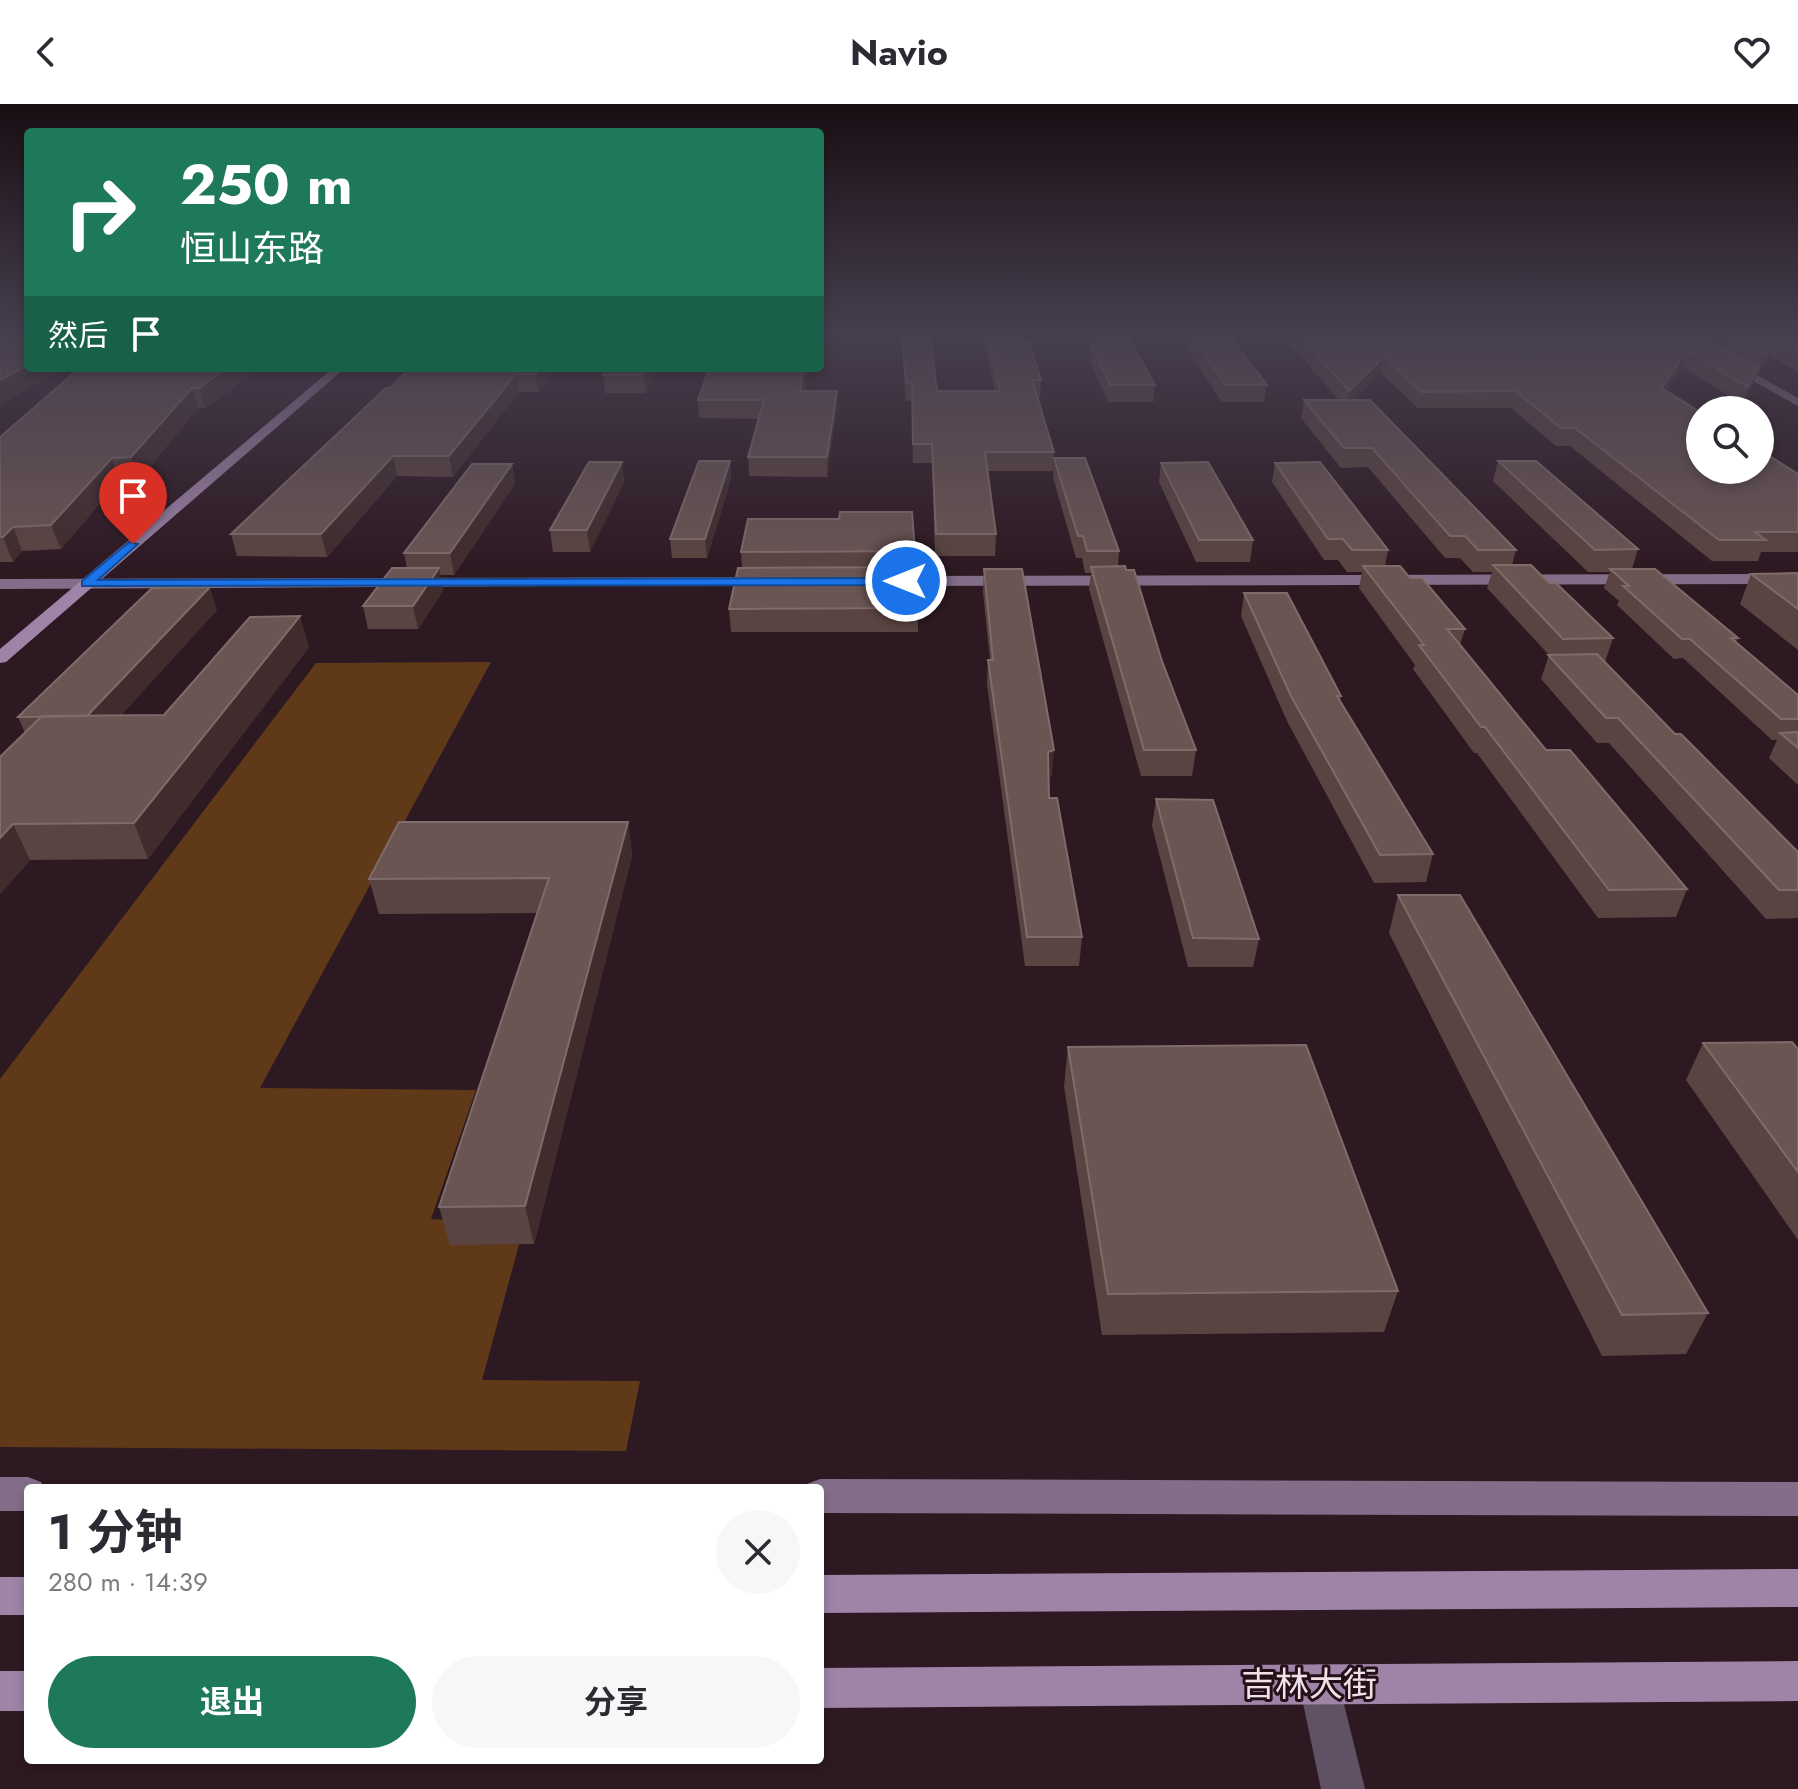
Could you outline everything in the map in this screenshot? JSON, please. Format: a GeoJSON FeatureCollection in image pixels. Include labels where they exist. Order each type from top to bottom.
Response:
{"type":"FeatureCollection","features":[{"type":"Feature","properties":{"kind":"main road"},"geometry":{"type":"LineString","coordinates":[[22,619],[276,412]]}},
{"type":"Feature","properties":{"kind":"main road"},"geometry":{"type":"LineString","coordinates":[[0,658],[289,412]]}},
{"type":"Feature","properties":{"kind":"main road"},"geometry":{"type":"LineString","coordinates":[[824,1594],[1798,1588]]}},
{"type":"Feature","properties":{"kind":"main road"},"geometry":{"type":"LineString","coordinates":[[0,1596],[24,1596]]}},
{"type":"Feature","properties":{"kind":"main road","name":"吉林大街"},"geometry":{"type":"LineString","coordinates":[[824,1688],[1798,1681]]}},
{"type":"Feature","properties":{"kind":"main road"},"geometry":{"type":"LineString","coordinates":[[0,1691],[24,1691]]}},
{"type":"Feature","properties":{"kind":"street"},"geometry":{"type":"LineString","coordinates":[[866,581],[1798,579]]}},
{"type":"Feature","properties":{"kind":"street"},"geometry":{"type":"LineString","coordinates":[[0,584],[787,581]]}},
{"type":"Feature","properties":{"kind":"street"},"geometry":{"type":"LineString","coordinates":[[0,1494],[24,1494]]}},
{"type":"Feature","properties":{"kind":"street"},"geometry":{"type":"LineString","coordinates":[[824,1496],[1798,1499]]}},
{"type":"Feature","properties":{"kind":"street"},"geometry":{"type":"LineString","coordinates":[[1319,1684],[1343,1789]]}},
{"type":"Feature","properties":{"kind":"shaded area"},"geometry":{"type":"Polygon","coordinates":[[[491,662],[260,1088],[476,1090],[431,1219],[525,1223],[482,1380],[640,1381],[626,1451],[0,1447],[0,1079],[316,663],[491,662]]]}},
{"type":"Feature","properties":{"kind":"building"},"geometry":{"type":"Polygon","coordinates":[[[29,412],[171,412],[131,457],[112,458],[51,525],[13,527],[3,537],[0,537],[0,437],[29,412]]]}},
{"type":"Feature","properties":{"kind":"building"},"geometry":{"type":"Polygon","coordinates":[[[361,412],[485,412],[449,456],[393,456],[321,534],[231,534],[361,412]]]}},
{"type":"Feature","properties":{"kind":"building"},"geometry":{"type":"Polygon","coordinates":[[[761,412],[834,412],[827,457],[748,457],[761,412]]]}},
{"type":"Feature","properties":{"kind":"building"},"geometry":{"type":"Polygon","coordinates":[[[912,412],[1042,412],[1054,452],[985,452],[996,534],[936,534],[932,444],[913,444],[912,412]]]}},
{"type":"Feature","properties":{"kind":"building"},"geometry":{"type":"Polygon","coordinates":[[[1314,412],[1381,412],[1516,550],[1478,550],[1465,536],[1450,536],[1372,448],[1344,448],[1314,412]]]}},
{"type":"Feature","properties":{"kind":"building"},"geometry":{"type":"Polygon","coordinates":[[[1541,412],[1686,412],[1686,484],[1774,484],[1774,459],[1798,474],[1798,532],[1755,532],[1766,540],[1719,540],[1575,428],[1561,428],[1541,412]]]}},
{"type":"Feature","properties":{"kind":"building"},"geometry":{"type":"Polygon","coordinates":[[[1054,458],[1085,458],[1119,551],[1087,551],[1083,536],[1078,536],[1054,458]]]}},
{"type":"Feature","properties":{"kind":"building"},"geometry":{"type":"Polygon","coordinates":[[[699,461],[730,461],[705,539],[670,539],[699,461]]]}},
{"type":"Feature","properties":{"kind":"building"},"geometry":{"type":"Polygon","coordinates":[[[1498,461],[1536,461],[1638,549],[1595,550],[1498,461]]]}},
{"type":"Feature","properties":{"kind":"building"},"geometry":{"type":"Polygon","coordinates":[[[589,462],[622,462],[587,530],[550,530],[589,462]]]}},
{"type":"Feature","properties":{"kind":"building"},"geometry":{"type":"Polygon","coordinates":[[[1208,462],[1253,540],[1199,540],[1161,463],[1208,462]]]}},
{"type":"Feature","properties":{"kind":"building"},"geometry":{"type":"Polygon","coordinates":[[[1320,462],[1388,550],[1352,550],[1343,539],[1328,539],[1275,463],[1320,462]]]}},
{"type":"Feature","properties":{"kind":"building"},"geometry":{"type":"Polygon","coordinates":[[[472,464],[512,464],[450,553],[404,553],[472,464]]]}},
{"type":"Feature","properties":{"kind":"building"},"geometry":{"type":"Polygon","coordinates":[[[840,512],[912,512],[915,551],[741,552],[748,519],[839,519],[840,512]]]}},
{"type":"Feature","properties":{"kind":"building"},"geometry":{"type":"Polygon","coordinates":[[[1493,565],[1531,565],[1549,583],[1556,583],[1613,638],[1563,639],[1493,565]]]}},
{"type":"Feature","properties":{"kind":"building"},"geometry":{"type":"Polygon","coordinates":[[[1125,566],[1126,570],[1134,570],[1162,661],[1196,750],[1144,750],[1091,567],[1125,566]]]}},
{"type":"Feature","properties":{"kind":"building"},"geometry":{"type":"Polygon","coordinates":[[[1363,566],[1400,566],[1410,578],[1422,578],[1465,629],[1447,629],[1546,750],[1570,750],[1687,889],[1609,890],[1485,727],[1481,727],[1419,645],[1424,645],[1363,566]]]}},
{"type":"Feature","properties":{"kind":"building"},"geometry":{"type":"Polygon","coordinates":[[[915,567],[918,608],[729,609],[738,568],[915,567]]]}},
{"type":"Feature","properties":{"kind":"building"},"geometry":{"type":"Polygon","coordinates":[[[392,568],[439,568],[413,606],[363,606],[392,568]]]}},
{"type":"Feature","properties":{"kind":"building"},"geometry":{"type":"Polygon","coordinates":[[[984,569],[1022,569],[1054,750],[1048,752],[1049,798],[1057,798],[1082,937],[1027,937],[988,660],[993,660],[984,569]]]}},
{"type":"Feature","properties":{"kind":"building"},"geometry":{"type":"Polygon","coordinates":[[[1610,569],[1655,569],[1738,638],[1731,638],[1798,695],[1798,719],[1781,719],[1690,639],[1682,639],[1623,586],[1629,586],[1610,569]]]}},
{"type":"Feature","properties":{"kind":"building"},"geometry":{"type":"Polygon","coordinates":[[[1798,573],[1798,609],[1751,574],[1798,573]]]}},
{"type":"Feature","properties":{"kind":"building"},"geometry":{"type":"Polygon","coordinates":[[[210,587],[87,716],[18,717],[152,588],[210,587]]]}},
{"type":"Feature","properties":{"kind":"building"},"geometry":{"type":"Polygon","coordinates":[[[1244,593],[1287,593],[1341,696],[1337,696],[1433,854],[1380,855],[1291,696],[1244,593]]]}},
{"type":"Feature","properties":{"kind":"building"},"geometry":{"type":"Polygon","coordinates":[[[300,616],[134,823],[13,824],[0,838],[0,757],[42,716],[164,715],[250,617],[300,616]]]}},
{"type":"Feature","properties":{"kind":"building"},"geometry":{"type":"Polygon","coordinates":[[[1597,654],[1798,852],[1798,890],[1779,890],[1618,718],[1606,718],[1548,655],[1597,654]]]}},
{"type":"Feature","properties":{"kind":"building"},"geometry":{"type":"Polygon","coordinates":[[[1798,732],[1798,748],[1780,733],[1798,732]]]}},
{"type":"Feature","properties":{"kind":"building"},"geometry":{"type":"Polygon","coordinates":[[[1156,799],[1213,800],[1259,939],[1193,938],[1156,799]]]}},
{"type":"Feature","properties":{"kind":"building"},"geometry":{"type":"Polygon","coordinates":[[[399,822],[628,822],[525,1206],[439,1207],[549,878],[369,879],[399,822]]]}},
{"type":"Feature","properties":{"kind":"building"},"geometry":{"type":"Polygon","coordinates":[[[1398,895],[1460,895],[1708,1313],[1622,1315],[1398,895]]]}},
{"type":"Feature","properties":{"kind":"building"},"geometry":{"type":"Polygon","coordinates":[[[1792,1042],[1798,1049],[1798,1172],[1703,1043],[1792,1042]]]}},
{"type":"Feature","properties":{"kind":"building"},"geometry":{"type":"Polygon","coordinates":[[[1306,1045],[1398,1291],[1108,1294],[1068,1047],[1306,1045]]]}},
{"type":"Feature","properties":{"kind":"route"},"geometry":{"type":"LineString","coordinates":[[133,544],[87,583],[906,581]]}}]}
